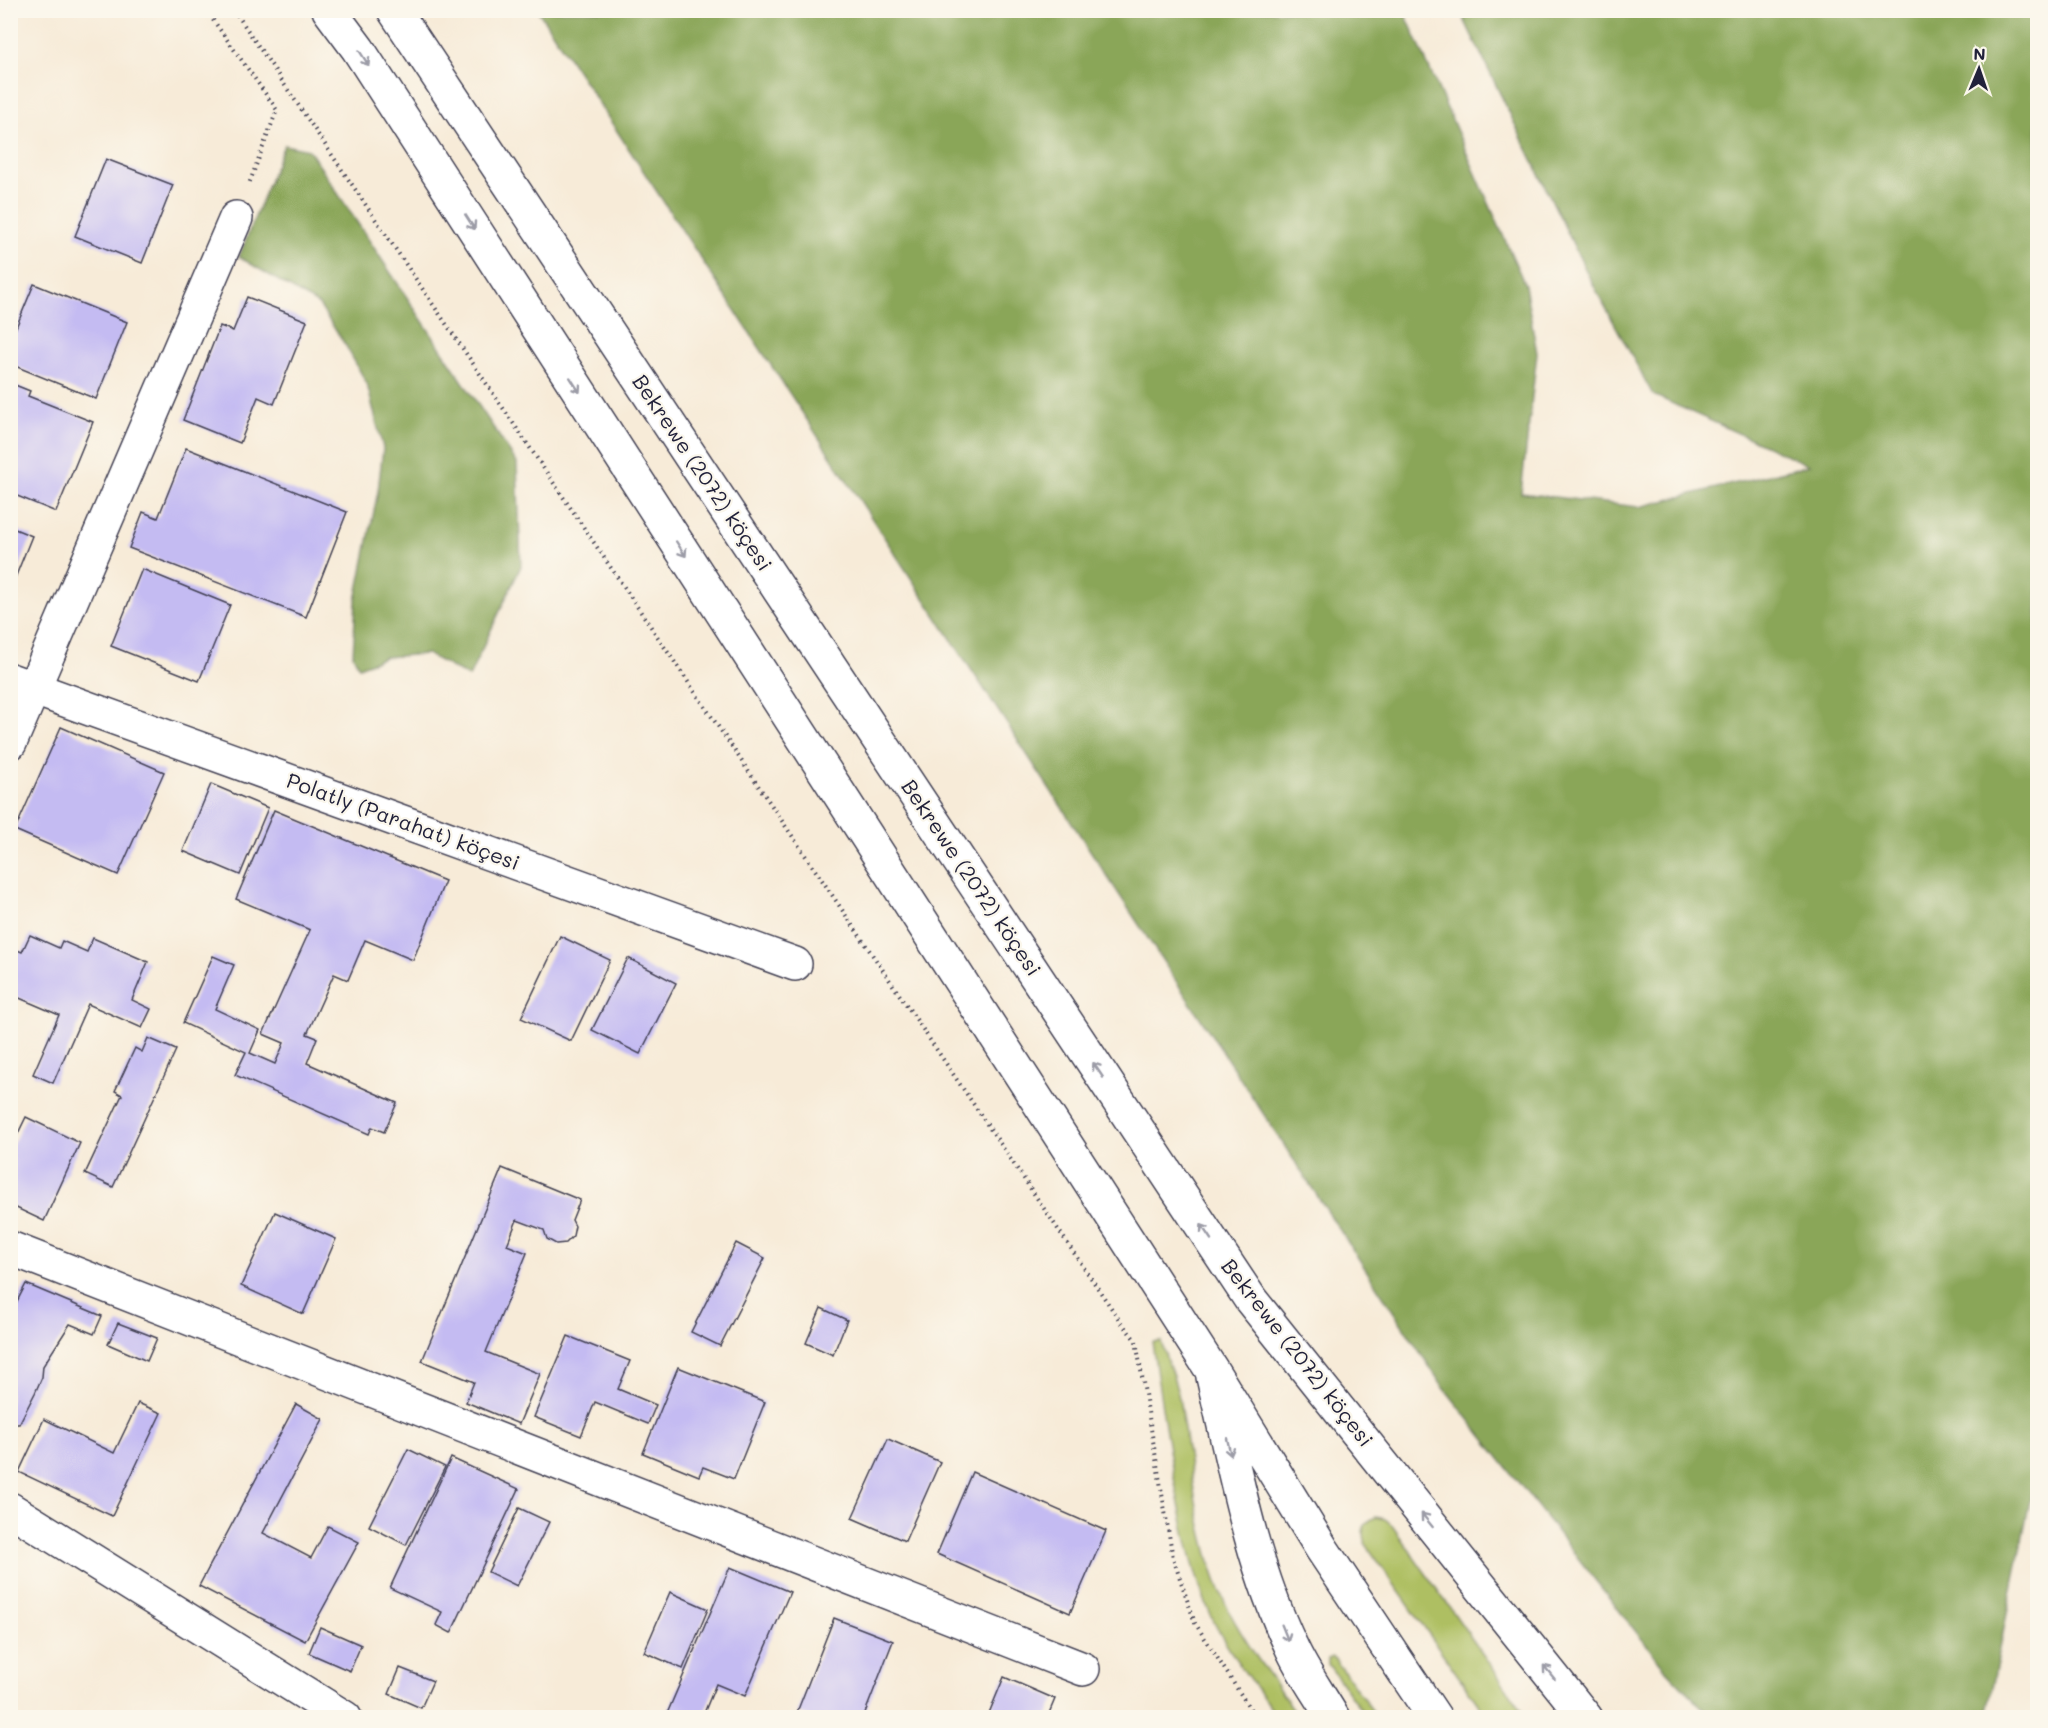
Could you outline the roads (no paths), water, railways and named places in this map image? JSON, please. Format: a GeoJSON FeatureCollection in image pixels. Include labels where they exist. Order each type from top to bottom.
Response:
{"type":"FeatureCollection","features":[{"type":"Feature","properties":{"kind":"main road"},"geometry":{"type":"LineString","coordinates":[[330,10],[358,48],[1211,1369],[1322,1549],[1435,1718]]}},
{"type":"Feature","properties":{"kind":"main road","name":"Bekrewe (2072) köçesi"},"geometry":{"type":"LineString","coordinates":[[394,10],[1251,1300],[1586,1718]]}},
{"type":"Feature","properties":{"kind":"main road"},"geometry":{"type":"LineString","coordinates":[[10,744],[23,685],[236,218]]}},
{"type":"Feature","properties":{"kind":"main road","name":"Polatly (Parahat) köçesi"},"geometry":{"type":"LineString","coordinates":[[23,685],[795,964]]}},
{"type":"Feature","properties":{"kind":"main road"},"geometry":{"type":"LineString","coordinates":[[10,1248],[1083,1669]]}},
{"type":"Feature","properties":{"kind":"main road"},"geometry":{"type":"LineString","coordinates":[[1211,1369],[1251,1536],[1266,1585],[1291,1648],[1333,1718]]}},
{"type":"Feature","properties":{"kind":"main road"},"geometry":{"type":"LineString","coordinates":[[10,1509],[345,1718]]}}]}
